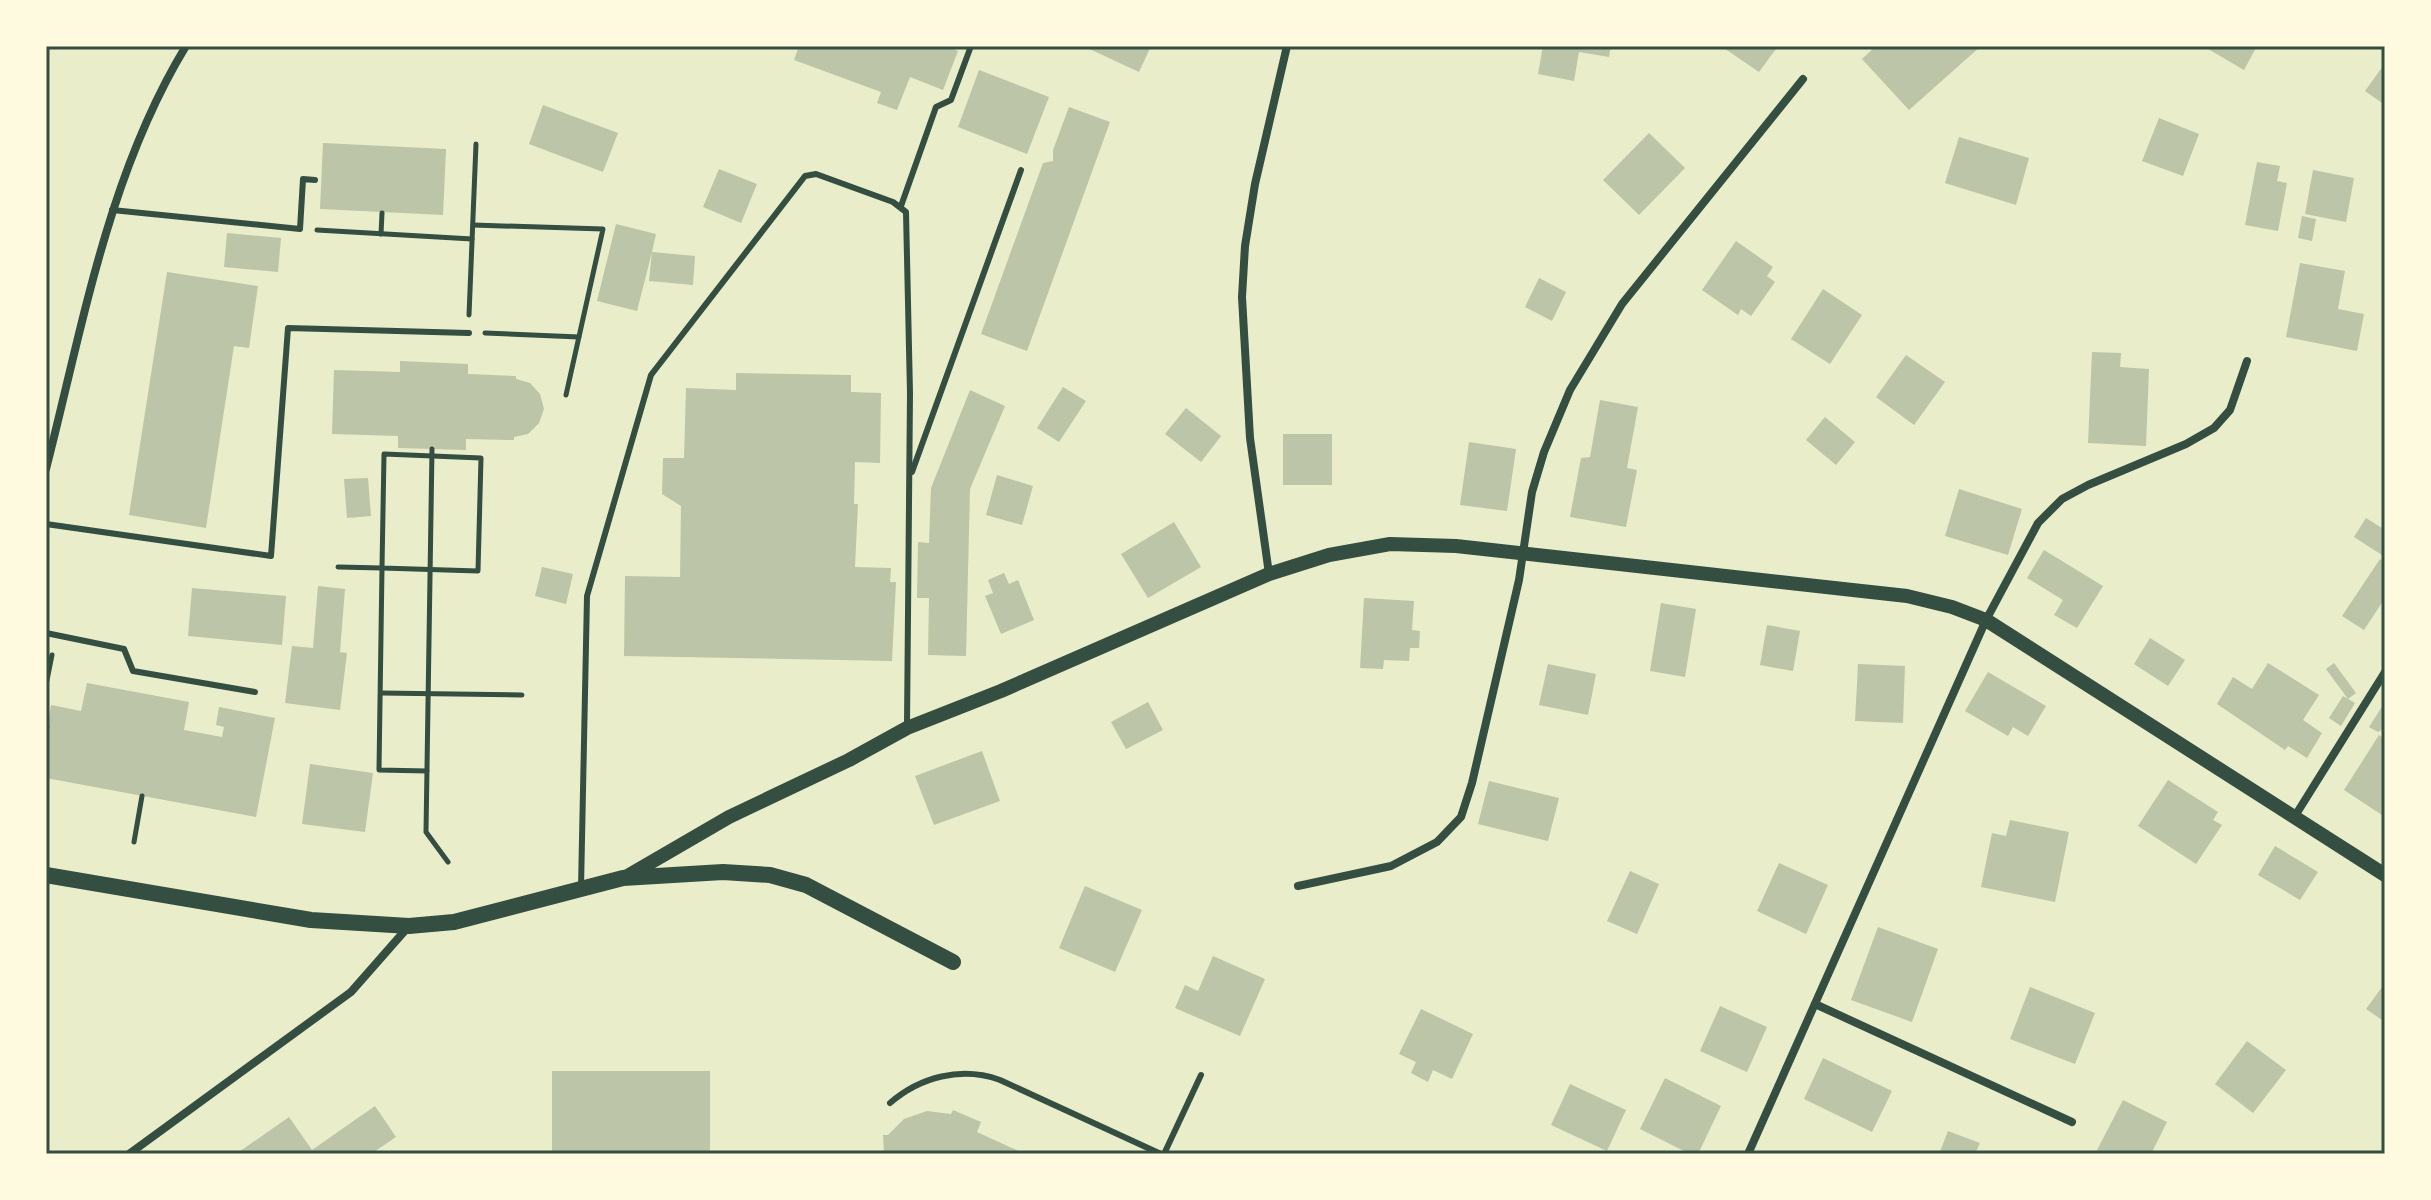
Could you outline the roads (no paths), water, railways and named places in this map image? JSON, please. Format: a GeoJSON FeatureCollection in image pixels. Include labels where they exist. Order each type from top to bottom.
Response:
{"type":"FeatureCollection","features":[{"type":"Feature","properties":{"kind":"main road"},"geometry":{"type":"LineString","coordinates":[[46,875],[311,920],[409,926],[454,922],[623,878],[723,872],[770,875],[806,885],[953,962]]}},
{"type":"Feature","properties":{"kind":"street"},"geometry":{"type":"LineString","coordinates":[[46,469],[112,210],[150,111],[186,46]]}},
{"type":"Feature","properties":{"kind":"street"},"geometry":{"type":"LineString","coordinates":[[1269,574],[1250,438],[1242,297],[1245,246],[1255,184],[1287,46]]}},
{"type":"Feature","properties":{"kind":"street"},"geometry":{"type":"LineString","coordinates":[[1298,886],[1391,866],[1437,842],[1461,817],[1472,783],[1519,580],[1532,492],[1544,452],[1570,390],[1622,304],[1803,79]]}},
{"type":"Feature","properties":{"kind":"street"},"geometry":{"type":"LineString","coordinates":[[1748,1154],[1986,620],[2038,523],[2062,499],[2186,444],[2214,428],[2230,410],[2247,361]]}},
{"type":"Feature","properties":{"kind":"street"},"geometry":{"type":"LineString","coordinates":[[623,878],[729,817],[849,760],[907,728],[1001,691],[1269,574],[1329,555],[1390,544],[1456,546],[1907,596],[1952,607],[1986,620],[2385,875]]}},
{"type":"Feature","properties":{"kind":"street"},"geometry":{"type":"LineString","coordinates":[[2295,816],[2385,672]]}},
{"type":"Feature","properties":{"kind":"street"},"geometry":{"type":"LineString","coordinates":[[129,1154],[351,992],[409,926]]}},
{"type":"Feature","properties":{"kind":"street"},"geometry":{"type":"LineString","coordinates":[[1815,1004],[2072,1122]]}},
{"type":"Feature","properties":{"kind":"lane"},"geometry":{"type":"LineString","coordinates":[[901,206],[936,107],[951,100],[971,46]]}},
{"type":"Feature","properties":{"kind":"lane"},"geometry":{"type":"LineString","coordinates":[[909,479],[1021,170]]}},
{"type":"Feature","properties":{"kind":"lane"},"geometry":{"type":"LineString","coordinates":[[581,890],[587,596],[651,375],[805,176],[816,174],[901,206],[906,212],[909,479],[907,728]]}},
{"type":"Feature","properties":{"kind":"lane"},"geometry":{"type":"LineString","coordinates":[[112,210],[300,229],[303,179],[315,180]]}},
{"type":"Feature","properties":{"kind":"lane"},"geometry":{"type":"LineString","coordinates":[[46,524],[271,556],[288,328],[469,333]]}},
{"type":"Feature","properties":{"kind":"lane"},"geometry":{"type":"LineString","coordinates":[[46,633],[124,649],[133,671],[255,692]]}},
{"type":"Feature","properties":{"kind":"lane"},"geometry":{"type":"LineString","coordinates":[[890,1103],[923,1081],[958,1074],[981,1074],[1163,1154],[1201,1075]]}}]}
